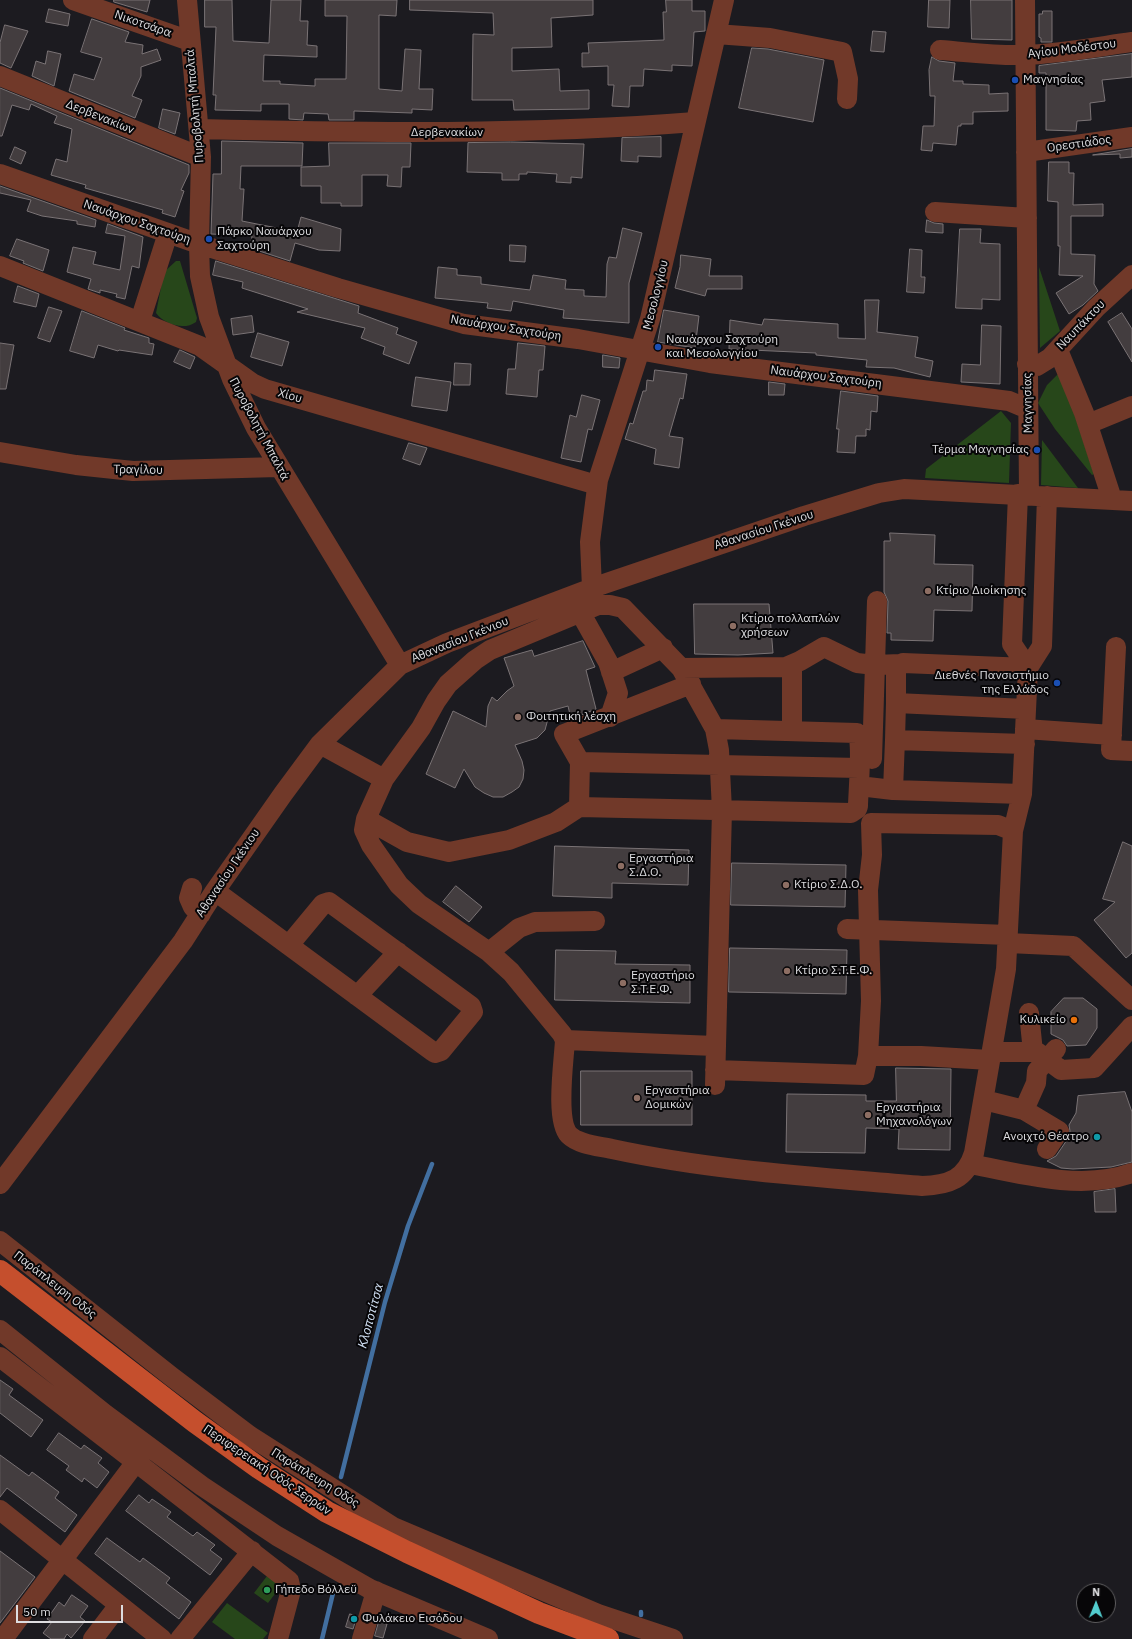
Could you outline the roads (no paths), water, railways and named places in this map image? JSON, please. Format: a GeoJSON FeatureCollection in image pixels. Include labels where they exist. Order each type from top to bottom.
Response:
{"type":"FeatureCollection","features":[{"type":"Feature","properties":{"kind":"main road","name":"Περιφερειακή Οδός Σερρών"},"geometry":{"type":"LineString","coordinates":[[0,1271],[195,1422],[259,1468],[327,1512],[407,1552],[539,1613],[608,1639]]}},
{"type":"Feature","properties":{"kind":"street","name":"Νικοτσάρα"},"geometry":{"type":"LineString","coordinates":[[72,0],[190,41]]}},
{"type":"Feature","properties":{"kind":"street","name":"Πυροβολητή Μπαλτά"},"geometry":{"type":"LineString","coordinates":[[187,0],[201,157],[198,244],[200,276],[204,299],[226,363],[246,410],[278,467],[400,665]]}},
{"type":"Feature","properties":{"kind":"street","name":"Μεσολογγίου"},"geometry":{"type":"LineString","coordinates":[[592,588],[590,542],[597,485],[606,450],[641,352],[662,270],[724,0]]}},
{"type":"Feature","properties":{"kind":"street","name":"Μαγνησίας"},"geometry":{"type":"LineString","coordinates":[[1025,0],[1027,364],[1031,495]]}},
{"type":"Feature","properties":{"kind":"street"},"geometry":{"type":"LineString","coordinates":[[716,34],[770,38],[842,52],[848,79],[847,99]]}},
{"type":"Feature","properties":{"kind":"street","name":"Αγίου Μοδέστου"},"geometry":{"type":"LineString","coordinates":[[940,50],[992,55],[1051,54],[1132,42]]}},
{"type":"Feature","properties":{"kind":"street","name":"Δερβενακίων"},"geometry":{"type":"LineString","coordinates":[[0,76],[201,157]]}},
{"type":"Feature","properties":{"kind":"street","name":"Δερβενακίων"},"geometry":{"type":"LineString","coordinates":[[199,129],[492,132],[695,122]]}},
{"type":"Feature","properties":{"kind":"street","name":"Ορεστιάδος"},"geometry":{"type":"LineString","coordinates":[[1026,152],[1132,137]]}},
{"type":"Feature","properties":{"kind":"street","name":"Ναυάρχου Σαχτούρη"},"geometry":{"type":"LineString","coordinates":[[0,174],[198,244],[464,324],[578,339],[641,352],[710,363],[1009,401],[1028,409]]}},
{"type":"Feature","properties":{"kind":"street"},"geometry":{"type":"LineString","coordinates":[[935,212],[1027,218]]}},
{"type":"Feature","properties":{"kind":"street"},"geometry":{"type":"LineString","coordinates":[[140,321],[168,233]]}},
{"type":"Feature","properties":{"kind":"street","name":"Χίου"},"geometry":{"type":"LineString","coordinates":[[0,266],[200,346],[226,363],[252,383],[280,394],[597,485]]}},
{"type":"Feature","properties":{"kind":"street","name":"Ναυπάκτου"},"geometry":{"type":"LineString","coordinates":[[1027,364],[1034,366],[1040,365],[1058,350],[1096,308],[1132,275]]}},
{"type":"Feature","properties":{"kind":"street"},"geometry":{"type":"LineString","coordinates":[[1058,350],[1067,368],[1088,424],[1112,499]]}},
{"type":"Feature","properties":{"kind":"street"},"geometry":{"type":"LineString","coordinates":[[1088,424],[1132,406]]}},
{"type":"Feature","properties":{"kind":"street","name":"Τραγίλου"},"geometry":{"type":"LineString","coordinates":[[0,452],[76,465],[133,471],[278,467]]}},
{"type":"Feature","properties":{"kind":"street","name":"Αθανασίου Γκένιου"},"geometry":{"type":"LineString","coordinates":[[0,1184],[183,941],[215,891],[320,744],[400,665],[447,643],[592,588],[804,516],[879,493],[904,489],[1132,500]]}},
{"type":"Feature","properties":{"kind":"street"},"geometry":{"type":"LineString","coordinates":[[1028,668],[1012,644],[1031,495]]}},
{"type":"Feature","properties":{"kind":"street"},"geometry":{"type":"LineString","coordinates":[[715,729],[857,733],[860,739],[863,780],[871,823],[872,855],[868,890],[871,1001],[868,1056],[864,1075],[715,1078],[722,810],[720,765],[715,729],[686,676],[663,648],[623,608],[610,605],[598,605],[490,650],[475,660],[448,684],[436,701],[421,728],[384,778],[366,819],[364,830],[371,845],[399,885],[419,904],[489,952],[511,972],[541,1007],[565,1040],[562,1115],[564,1128],[570,1136],[585,1143],[646,1156],[758,1171],[922,1186],[940,1184],[958,1178],[971,1164],[984,1100],[1006,969],[1012,831],[1022,794],[1028,668],[1042,646],[1031,495]]}},
{"type":"Feature","properties":{"kind":"street"},"geometry":{"type":"LineString","coordinates":[[366,819],[407,842],[449,852],[509,840],[556,822],[579,807],[854,812],[858,806],[863,780],[875,665],[877,601]]}},
{"type":"Feature","properties":{"kind":"street"},"geometry":{"type":"LineString","coordinates":[[580,612],[608,662],[618,693],[610,717]]}},
{"type":"Feature","properties":{"kind":"street"},"geometry":{"type":"LineString","coordinates":[[579,807],[580,762],[564,734],[610,717],[686,676],[786,667],[824,646],[857,663],[875,665],[900,664],[1028,668]]}},
{"type":"Feature","properties":{"kind":"street"},"geometry":{"type":"LineString","coordinates":[[1116,647],[1111,750],[1132,751]]}},
{"type":"Feature","properties":{"kind":"street"},"geometry":{"type":"LineString","coordinates":[[611,672],[663,648]]}},
{"type":"Feature","properties":{"kind":"street"},"geometry":{"type":"LineString","coordinates":[[893,790],[896,670],[900,664]]}},
{"type":"Feature","properties":{"kind":"street"},"geometry":{"type":"LineString","coordinates":[[792,665],[792,731]]}},
{"type":"Feature","properties":{"kind":"street"},"geometry":{"type":"LineString","coordinates":[[896,703],[1026,708]]}},
{"type":"Feature","properties":{"kind":"street"},"geometry":{"type":"LineString","coordinates":[[895,740],[1112,735]]}},
{"type":"Feature","properties":{"kind":"street"},"geometry":{"type":"LineString","coordinates":[[320,744],[384,778]]}},
{"type":"Feature","properties":{"kind":"street"},"geometry":{"type":"LineString","coordinates":[[580,762],[720,765],[863,780],[893,790],[1022,794]]}},
{"type":"Feature","properties":{"kind":"street"},"geometry":{"type":"LineString","coordinates":[[871,823],[998,825],[1012,831]]}},
{"type":"Feature","properties":{"kind":"street"},"geometry":{"type":"LineString","coordinates":[[192,888],[189,898],[193,908],[201,914]]}},
{"type":"Feature","properties":{"kind":"street"},"geometry":{"type":"LineString","coordinates":[[215,891],[435,1053],[441,1050],[472,1015],[473,1009],[329,902],[323,904],[289,945]]}},
{"type":"Feature","properties":{"kind":"street"},"geometry":{"type":"LineString","coordinates":[[489,952],[519,928],[535,922],[595,921]]}},
{"type":"Feature","properties":{"kind":"street"},"geometry":{"type":"LineString","coordinates":[[847,929],[1008,939],[1073,946],[1132,1000]]}},
{"type":"Feature","properties":{"kind":"street"},"geometry":{"type":"LineString","coordinates":[[357,996],[398,952]]}},
{"type":"Feature","properties":{"kind":"street"},"geometry":{"type":"LineString","coordinates":[[1029,1013],[1046,1054],[1061,1070],[1094,1068],[1132,1026]]}},
{"type":"Feature","properties":{"kind":"street"},"geometry":{"type":"LineString","coordinates":[[565,1040],[716,1046]]}},
{"type":"Feature","properties":{"kind":"street"},"geometry":{"type":"LineString","coordinates":[[868,1056],[991,1056],[1046,1054]]}},
{"type":"Feature","properties":{"kind":"street"},"geometry":{"type":"LineString","coordinates":[[1024,1110],[1036,1083],[1037,1072],[1046,1054]]}},
{"type":"Feature","properties":{"kind":"street"},"geometry":{"type":"LineString","coordinates":[[984,1100],[1024,1110],[1059,1131],[1047,1150]]}},
{"type":"Feature","properties":{"kind":"street"},"geometry":{"type":"LineString","coordinates":[[971,1164],[1050,1180],[1116,1179],[1132,1173]]}},
{"type":"Feature","properties":{"kind":"street","name":"Παράπλευρη Οδός"},"geometry":{"type":"LineString","coordinates":[[0,1242],[172,1377],[250,1436],[393,1527],[598,1614],[673,1639]]}},
{"type":"Feature","properties":{"kind":"street"},"geometry":{"type":"LineString","coordinates":[[0,1330],[105,1414],[148,1446],[202,1486],[277,1536],[376,1591],[488,1639]]}},
{"type":"Feature","properties":{"kind":"street"},"geometry":{"type":"LineString","coordinates":[[0,1357],[287,1578],[291,1590],[278,1639]]}},
{"type":"Feature","properties":{"kind":"street"},"geometry":{"type":"LineString","coordinates":[[3,1639],[148,1446]]}},
{"type":"Feature","properties":{"kind":"street"},"geometry":{"type":"LineString","coordinates":[[0,1510],[162,1639]]}},
{"type":"Feature","properties":{"kind":"street"},"geometry":{"type":"LineString","coordinates":[[180,1639],[252,1551]]}},
{"type":"Feature","properties":{"kind":"street"},"geometry":{"type":"LineString","coordinates":[[362,1639],[376,1591]]}},
{"type":"Feature","properties":{"kind":"street"},"geometry":{"type":"LineString","coordinates":[[93,1639],[119,1605]]}},
{"type":"Feature","properties":{"kind":"waterway","name":"Κλοποτίτσα"},"geometry":{"type":"LineString","coordinates":[[341,1477],[385,1302],[408,1226],[432,1164]]}},
{"type":"Feature","properties":{"kind":"waterway","name":"Κλοποτίτσα"},"geometry":{"type":"LineString","coordinates":[[322,1639],[334,1589]]}},
{"type":"Feature","properties":{"kind":"place","name":"Μαγνησίας"},"geometry":{"type":"Point","coordinates":[1015,80]}},
{"type":"Feature","properties":{"kind":"place","name":"Πάρκο Ναυάρχου Σαχτούρη"},"geometry":{"type":"Point","coordinates":[209,239]}},
{"type":"Feature","properties":{"kind":"place","name":"Ναυάρχου Σαχτούρη και Μεσολογγίου"},"geometry":{"type":"Point","coordinates":[658,347]}},
{"type":"Feature","properties":{"kind":"place","name":"Τέρμα Μαγνησίας"},"geometry":{"type":"Point","coordinates":[1037,450]}},
{"type":"Feature","properties":{"kind":"place","name":"Κτίριο Διοίκησης"},"geometry":{"type":"Point","coordinates":[928,591]}},
{"type":"Feature","properties":{"kind":"place","name":"Κτίριο πολλαπλών χρήσεων"},"geometry":{"type":"Point","coordinates":[733,626]}},
{"type":"Feature","properties":{"kind":"place","name":"Διεθνές Πανσιστήμιο της Ελλάδος"},"geometry":{"type":"Point","coordinates":[1057,683]}},
{"type":"Feature","properties":{"kind":"place","name":"Φοιτητική λέσχη"},"geometry":{"type":"Point","coordinates":[518,717]}},
{"type":"Feature","properties":{"kind":"place","name":"Εργαστήρια Σ.Δ.Ο."},"geometry":{"type":"Point","coordinates":[621,866]}},
{"type":"Feature","properties":{"kind":"place","name":"Κτίριο Σ.Δ.Ο."},"geometry":{"type":"Point","coordinates":[786,885]}},
{"type":"Feature","properties":{"kind":"place","name":"Κτίριο Σ.Τ.Ε.Φ."},"geometry":{"type":"Point","coordinates":[787,971]}},
{"type":"Feature","properties":{"kind":"place","name":"Εργαστήριο Σ.Τ.Ε.Φ."},"geometry":{"type":"Point","coordinates":[623,983]}},
{"type":"Feature","properties":{"kind":"place","name":"Κυλικείο"},"geometry":{"type":"Point","coordinates":[1074,1020]}},
{"type":"Feature","properties":{"kind":"place","name":"Εργαστήρια Δομικών"},"geometry":{"type":"Point","coordinates":[637,1098]}},
{"type":"Feature","properties":{"kind":"place","name":"Εργαστήρια Μηχανολόγων"},"geometry":{"type":"Point","coordinates":[868,1115]}},
{"type":"Feature","properties":{"kind":"place","name":"Ανοιχτό Θέατρο"},"geometry":{"type":"Point","coordinates":[1097,1137]}},
{"type":"Feature","properties":{"kind":"place","name":"Γήπεδο Βόλλεϋ"},"geometry":{"type":"Point","coordinates":[267,1590]}},
{"type":"Feature","properties":{"kind":"place","name":"Φυλάκειο Εισόδου"},"geometry":{"type":"Point","coordinates":[354,1619]}}]}
